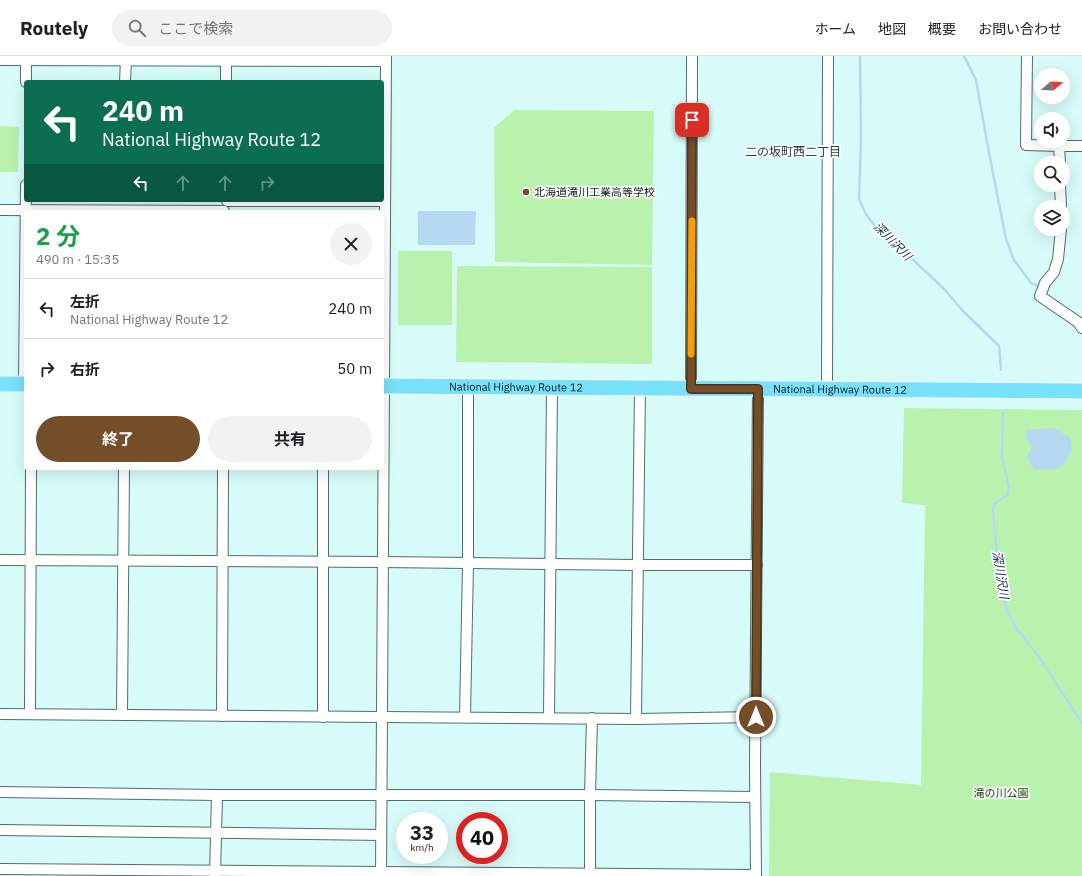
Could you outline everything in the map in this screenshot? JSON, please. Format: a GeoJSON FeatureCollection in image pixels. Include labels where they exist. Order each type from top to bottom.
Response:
{"type":"FeatureCollection","features":[{"type":"Feature","properties":{"kind":"highway"},"geometry":{"type":"LineString","coordinates":[[0,384],[24,384]]}},
{"type":"Feature","properties":{"kind":"highway","name":"National Highway Route 12"},"geometry":{"type":"LineString","coordinates":[[384,386],[1082,391]]}},
{"type":"Feature","properties":{"kind":"street"},"geometry":{"type":"LineString","coordinates":[[691,389],[692,56]]}},
{"type":"Feature","properties":{"kind":"street"},"geometry":{"type":"LineString","coordinates":[[827,389],[828,56]]}},
{"type":"Feature","properties":{"kind":"street"},"geometry":{"type":"LineString","coordinates":[[1027,56],[1026,145],[1034,145]]}},
{"type":"Feature","properties":{"kind":"street"},"geometry":{"type":"LineString","coordinates":[[0,60],[126,60],[140,58],[226,61],[386,58],[384,294]]}},
{"type":"Feature","properties":{"kind":"street"},"geometry":{"type":"LineString","coordinates":[[26,60],[26,80]]}},
{"type":"Feature","properties":{"kind":"street"},"geometry":{"type":"LineString","coordinates":[[126,60],[126,80]]}},
{"type":"Feature","properties":{"kind":"street"},"geometry":{"type":"LineString","coordinates":[[226,61],[226,80]]}},
{"type":"Feature","properties":{"kind":"street"},"geometry":{"type":"LineString","coordinates":[[1070,146],[1082,146]]}},
{"type":"Feature","properties":{"kind":"street"},"geometry":{"type":"LineString","coordinates":[[26,202],[26,210]]}},
{"type":"Feature","properties":{"kind":"street"},"geometry":{"type":"LineString","coordinates":[[0,210],[353,202]]}},
{"type":"Feature","properties":{"kind":"street"},"geometry":{"type":"LineString","coordinates":[[1060,236],[1058,259],[1054,272],[1045,283],[1040,296],[1078,322],[1082,328]]}},
{"type":"Feature","properties":{"kind":"street"},"geometry":{"type":"LineString","coordinates":[[465,717],[468,564],[468,386]]}},
{"type":"Feature","properties":{"kind":"street"},"geometry":{"type":"LineString","coordinates":[[549,717],[552,387]]}},
{"type":"Feature","properties":{"kind":"street"},"geometry":{"type":"LineString","coordinates":[[636,719],[640,388]]}},
{"type":"Feature","properties":{"kind":"street"},"geometry":{"type":"LineString","coordinates":[[0,869],[215,873],[756,876],[755,797],[758,389]]}},
{"type":"Feature","properties":{"kind":"street"},"geometry":{"type":"LineString","coordinates":[[30,714],[31,470]]}},
{"type":"Feature","properties":{"kind":"street"},"geometry":{"type":"LineString","coordinates":[[122,714],[124,470]]}},
{"type":"Feature","properties":{"kind":"street"},"geometry":{"type":"LineString","coordinates":[[222,716],[223,470]]}},
{"type":"Feature","properties":{"kind":"street"},"geometry":{"type":"LineString","coordinates":[[323,470],[323,716]]}},
{"type":"Feature","properties":{"kind":"street"},"geometry":{"type":"LineString","coordinates":[[381,874],[383,470]]}},
{"type":"Feature","properties":{"kind":"street"},"geometry":{"type":"LineString","coordinates":[[0,560],[757,565]]}},
{"type":"Feature","properties":{"kind":"street"},"geometry":{"type":"LineString","coordinates":[[0,714],[549,717],[636,719],[756,717]]}},
{"type":"Feature","properties":{"kind":"street"},"geometry":{"type":"LineString","coordinates":[[590,875],[592,718]]}},
{"type":"Feature","properties":{"kind":"street"},"geometry":{"type":"LineString","coordinates":[[0,792],[217,795],[381,794],[755,797]]}},
{"type":"Feature","properties":{"kind":"street"},"geometry":{"type":"LineString","coordinates":[[215,873],[217,795]]}},
{"type":"Feature","properties":{"kind":"street"},"geometry":{"type":"LineString","coordinates":[[0,830],[381,835]]}},
{"type":"Feature","properties":{"kind":"green space"},"geometry":{"type":"Polygon","coordinates":[[[514,110],[654,111],[652,265],[495,262],[494,128],[514,110]]]}},
{"type":"Feature","properties":{"kind":"green space"},"geometry":{"type":"Polygon","coordinates":[[[0,126],[19,127],[18,172],[0,172],[0,126]]]}},
{"type":"Feature","properties":{"kind":"green space"},"geometry":{"type":"Polygon","coordinates":[[[398,251],[452,251],[452,325],[398,325],[398,251]]]}},
{"type":"Feature","properties":{"kind":"green space"},"geometry":{"type":"Polygon","coordinates":[[[457,266],[652,267],[652,364],[456,362],[457,266]]]}},
{"type":"Feature","properties":{"kind":"green space","name":"滝の川公園"},"geometry":{"type":"Polygon","coordinates":[[[904,408],[1082,410],[1082,876],[769,876],[770,772],[921,785],[925,505],[902,503],[904,408]]]}},
{"type":"Feature","properties":{"kind":"water"},"geometry":{"type":"Polygon","coordinates":[[[418,211],[476,211],[475,245],[418,245],[418,211]]]}},
{"type":"Feature","properties":{"kind":"water"},"geometry":{"type":"Polygon","coordinates":[[[1053,428],[1070,437],[1072,450],[1065,463],[1057,469],[1036,470],[1030,464],[1027,456],[1032,447],[1026,438],[1026,430],[1053,428]]]}},
{"type":"Feature","properties":{"kind":"waterway","name":"深川沢川"},"geometry":{"type":"LineString","coordinates":[[860,56],[861,138],[859,199],[866,214],[875,226],[887,235],[944,289],[963,311],[999,346],[1001,370]]}},
{"type":"Feature","properties":{"kind":"waterway"},"geometry":{"type":"LineString","coordinates":[[964,56],[976,80],[1006,239],[1014,260],[1031,283],[1038,286]]}},
{"type":"Feature","properties":{"kind":"waterway","name":"深川沢川"},"geometry":{"type":"LineString","coordinates":[[1003,413],[1002,457],[1009,487],[1008,495],[995,503],[993,509],[999,578],[1006,608],[1016,628],[1039,657],[1082,723]]}},
{"type":"Feature","properties":{"kind":"slow traffic"},"geometry":{"type":"LineString","coordinates":[[691,354],[692,221]]}},
{"type":"Feature","properties":{"kind":"place","name":"北海道滝川工業高等学校"},"geometry":{"type":"Point","coordinates":[526,192]}},
{"type":"Feature","properties":{"kind":"district","name":"二の坂町西二丁目"},"geometry":{"type":"Point","coordinates":[793,151]}},
{"type":"Feature","properties":{"kind":"route"},"geometry":{"type":"LineString","coordinates":[[692,120],[691,389],[758,389],[756,717]]}}]}
